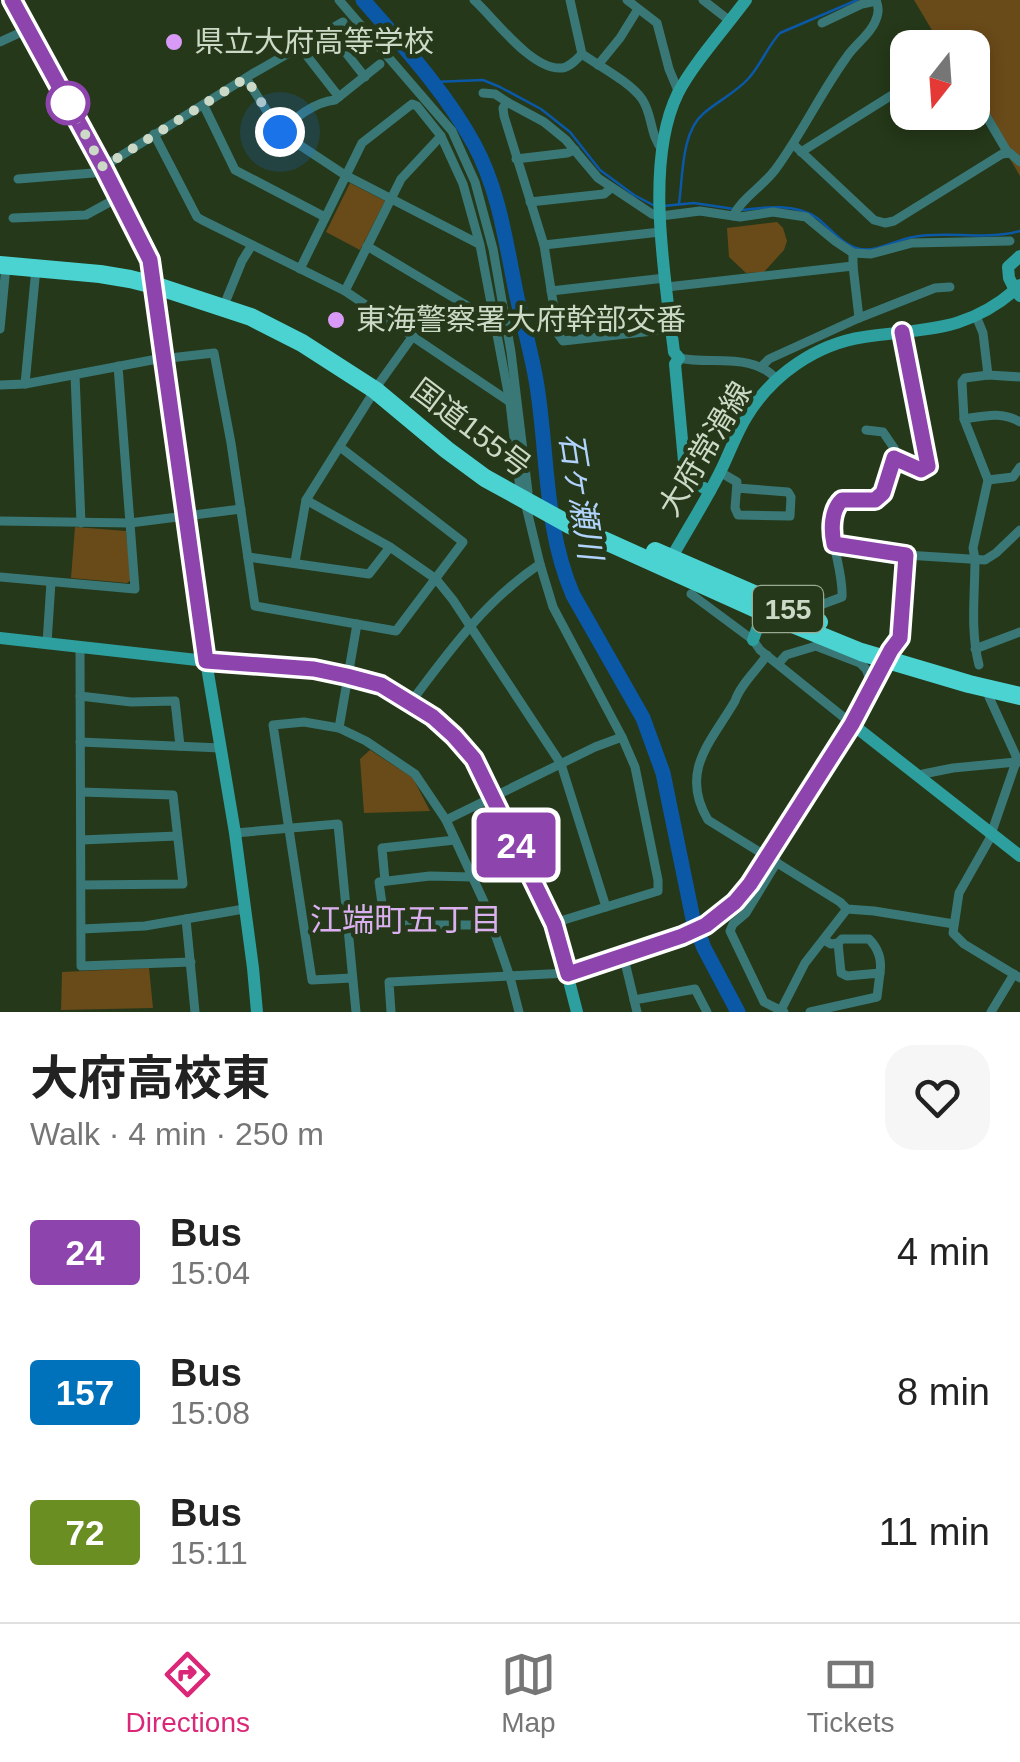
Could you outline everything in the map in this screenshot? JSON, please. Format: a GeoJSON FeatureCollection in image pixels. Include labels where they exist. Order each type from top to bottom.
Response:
{"type":"FeatureCollection","features":[{"type":"Feature","properties":{"kind":"highway","name":"国道155号"},"geometry":{"type":"LineString","coordinates":[[2,263],[100,267],[154,281],[251,317],[378,386]]}},
{"type":"Feature","properties":{"kind":"highway","name":"国道155号"},"geometry":{"type":"LineString","coordinates":[[2,263],[171,280],[261,312],[324,344],[528,497],[567,518],[810,618],[889,656],[1020,684]]}},
{"type":"Feature","properties":{"kind":"highway","name":"国道155号"},"geometry":{"type":"LineString","coordinates":[[669,563],[763,612],[1020,696]]}},
{"type":"Feature","properties":{"kind":"street"},"geometry":{"type":"LineString","coordinates":[[12,0],[150,260],[254,968],[256,1012]]}},
{"type":"Feature","properties":{"kind":"street"},"geometry":{"type":"LineString","coordinates":[[338,0],[452,131],[475,182],[493,249],[512,352],[528,497]]}},
{"type":"Feature","properties":{"kind":"street"},"geometry":{"type":"LineString","coordinates":[[474,0],[516,44],[543,63],[562,68],[582,54]]}},
{"type":"Feature","properties":{"kind":"street"},"geometry":{"type":"LineString","coordinates":[[570,0],[582,54],[644,101],[655,141],[663,151]]}},
{"type":"Feature","properties":{"kind":"street"},"geometry":{"type":"LineString","coordinates":[[628,0],[657,24],[679,93]]}},
{"type":"Feature","properties":{"kind":"street"},"geometry":{"type":"LineString","coordinates":[[703,0],[730,21]]}},
{"type":"Feature","properties":{"kind":"street"},"geometry":{"type":"LineString","coordinates":[[678,358],[674,352],[660,232],[663,151],[679,93],[746,0]]}},
{"type":"Feature","properties":{"kind":"street"},"geometry":{"type":"LineString","coordinates":[[733,216],[766,182],[846,58],[872,28],[879,8],[876,0],[822,23]]}},
{"type":"Feature","properties":{"kind":"street"},"geometry":{"type":"LineString","coordinates":[[598,65],[638,9]]}},
{"type":"Feature","properties":{"kind":"street"},"geometry":{"type":"LineString","coordinates":[[18,179],[104,170],[154,134],[343,22]]}},
{"type":"Feature","properties":{"kind":"street"},"geometry":{"type":"LineString","coordinates":[[0,42],[28,29]]}},
{"type":"Feature","properties":{"kind":"street"},"geometry":{"type":"LineString","coordinates":[[328,30],[364,76]]}},
{"type":"Feature","properties":{"kind":"street"},"geometry":{"type":"LineString","coordinates":[[300,46],[339,97]]}},
{"type":"Feature","properties":{"kind":"street"},"geometry":{"type":"LineString","coordinates":[[280,132],[301,114],[339,97],[380,64]]}},
{"type":"Feature","properties":{"kind":"street"},"geometry":{"type":"LineString","coordinates":[[246,78],[280,132],[345,174],[480,245]]}},
{"type":"Feature","properties":{"kind":"street"},"geometry":{"type":"LineString","coordinates":[[483,92],[495,94],[544,122],[610,189],[652,214],[660,210],[733,216],[773,212],[806,217],[854,253],[870,254],[912,242],[1010,241]]}},
{"type":"Feature","properties":{"kind":"street"},"geometry":{"type":"LineString","coordinates":[[801,152],[890,95]]}},
{"type":"Feature","properties":{"kind":"street"},"geometry":{"type":"LineString","coordinates":[[507,102],[504,116],[544,246],[558,334],[563,341],[671,329]]}},
{"type":"Feature","properties":{"kind":"street"},"geometry":{"type":"LineString","coordinates":[[300,269],[362,143],[412,104],[417,106],[440,136],[463,184],[480,245],[540,564],[553,607],[622,736],[638,778],[650,837],[658,891],[554,924]]}},
{"type":"Feature","properties":{"kind":"street"},"geometry":{"type":"LineString","coordinates":[[204,106],[236,170],[325,216]]}},
{"type":"Feature","properties":{"kind":"street"},"geometry":{"type":"LineString","coordinates":[[990,122],[1008,153],[1020,162]]}},
{"type":"Feature","properties":{"kind":"street"},"geometry":{"type":"LineString","coordinates":[[154,134],[197,217],[345,291],[510,402]]}},
{"type":"Feature","properties":{"kind":"street"},"geometry":{"type":"LineString","coordinates":[[345,291],[401,179],[440,136]]}},
{"type":"Feature","properties":{"kind":"street"},"geometry":{"type":"LineString","coordinates":[[792,144],[874,220],[885,222],[894,221],[1008,153]]}},
{"type":"Feature","properties":{"kind":"street"},"geometry":{"type":"LineString","coordinates":[[516,159],[575,150]]}},
{"type":"Feature","properties":{"kind":"street"},"geometry":{"type":"LineString","coordinates":[[530,202],[604,194],[610,189]]}},
{"type":"Feature","properties":{"kind":"street"},"geometry":{"type":"LineString","coordinates":[[13,218],[86,215],[119,197]]}},
{"type":"Feature","properties":{"kind":"street"},"geometry":{"type":"LineString","coordinates":[[544,246],[660,232]]}},
{"type":"Feature","properties":{"kind":"street"},"geometry":{"type":"LineString","coordinates":[[227,298],[252,245]]}},
{"type":"Feature","properties":{"kind":"street"},"geometry":{"type":"LineString","coordinates":[[367,246],[496,323]]}},
{"type":"Feature","properties":{"kind":"street"},"geometry":{"type":"LineString","coordinates":[[854,253],[860,318]]}},
{"type":"Feature","properties":{"kind":"street"},"geometry":{"type":"LineString","coordinates":[[1018,290],[1009,278],[1008,268],[1020,256]]}},
{"type":"Feature","properties":{"kind":"street"},"geometry":{"type":"LineString","coordinates":[[0,329],[2,263]]}},
{"type":"Feature","properties":{"kind":"street"},"geometry":{"type":"LineString","coordinates":[[550,291],[853,266]]}},
{"type":"Feature","properties":{"kind":"street"},"geometry":{"type":"LineString","coordinates":[[26,384],[36,268]]}},
{"type":"Feature","properties":{"kind":"street"},"geometry":{"type":"LineString","coordinates":[[762,366],[860,318],[935,288],[950,287]]}},
{"type":"Feature","properties":{"kind":"street","name":"大府常滑線"},"geometry":{"type":"LineString","coordinates":[[669,563],[744,420],[757,400],[795,365],[838,344],[866,336],[938,329],[976,316],[1018,290]]}},
{"type":"Feature","properties":{"kind":"street"},"geometry":{"type":"LineString","coordinates":[[976,316],[983,333],[988,375]]}},
{"type":"Feature","properties":{"kind":"street"},"geometry":{"type":"LineString","coordinates":[[894,458],[921,470],[928,466],[902,332]]}},
{"type":"Feature","properties":{"kind":"street"},"geometry":{"type":"LineString","coordinates":[[295,562],[306,500],[413,336]]}},
{"type":"Feature","properties":{"kind":"street"},"geometry":{"type":"LineString","coordinates":[[0,385],[214,353],[256,606],[396,631],[462,542],[340,447]]}},
{"type":"Feature","properties":{"kind":"street"},"geometry":{"type":"LineString","coordinates":[[678,358],[762,366],[777,380]]}},
{"type":"Feature","properties":{"kind":"street"},"geometry":{"type":"LineString","coordinates":[[678,358],[674,364],[686,483],[710,490]]}},
{"type":"Feature","properties":{"kind":"street"},"geometry":{"type":"LineString","coordinates":[[0,577],[136,589],[118,366]]}},
{"type":"Feature","properties":{"kind":"street"},"geometry":{"type":"LineString","coordinates":[[74,375],[80,524]]}},
{"type":"Feature","properties":{"kind":"street"},"geometry":{"type":"LineString","coordinates":[[979,664],[975,649],[973,548],[988,480],[964,419],[962,382],[965,378],[988,375],[1020,378]]}},
{"type":"Feature","properties":{"kind":"street"},"geometry":{"type":"LineString","coordinates":[[964,419],[994,414],[1020,422]]}},
{"type":"Feature","properties":{"kind":"street"},"geometry":{"type":"LineString","coordinates":[[810,618],[815,607],[842,597],[841,570],[834,544],[837,504],[842,500],[875,500],[883,493],[894,458],[894,448],[883,432],[866,430]]}},
{"type":"Feature","properties":{"kind":"street"},"geometry":{"type":"LineString","coordinates":[[988,480],[1013,477],[1020,467]]}},
{"type":"Feature","properties":{"kind":"street"},"geometry":{"type":"LineString","coordinates":[[720,472],[737,482],[735,508],[738,514],[790,516],[788,492],[737,488]]}},
{"type":"Feature","properties":{"kind":"street"},"geometry":{"type":"LineString","coordinates":[[306,500],[436,578],[471,624],[561,764],[606,907]]}},
{"type":"Feature","properties":{"kind":"street"},"geometry":{"type":"LineString","coordinates":[[0,521],[130,523],[241,509]]}},
{"type":"Feature","properties":{"kind":"street"},"geometry":{"type":"LineString","coordinates":[[834,544],[906,555],[985,560],[1020,530]]}},
{"type":"Feature","properties":{"kind":"street"},"geometry":{"type":"LineString","coordinates":[[248,557],[369,574],[390,547]]}},
{"type":"Feature","properties":{"kind":"street"},"geometry":{"type":"LineString","coordinates":[[847,909],[805,963],[782,1011],[764,1002],[730,932],[746,913],[772,859],[900,638],[906,555]]}},
{"type":"Feature","properties":{"kind":"street"},"geometry":{"type":"LineString","coordinates":[[410,702],[471,624],[515,580],[540,564]]}},
{"type":"Feature","properties":{"kind":"street"},"geometry":{"type":"LineString","coordinates":[[46,644],[51,582]]}},
{"type":"Feature","properties":{"kind":"street"},"geometry":{"type":"LineString","coordinates":[[690,594],[753,640],[852,724],[1020,856]]}},
{"type":"Feature","properties":{"kind":"street"},"geometry":{"type":"LineString","coordinates":[[753,640],[763,612]]}},
{"type":"Feature","properties":{"kind":"street"},"geometry":{"type":"LineString","coordinates":[[339,728],[357,624]]}},
{"type":"Feature","properties":{"kind":"street"},"geometry":{"type":"LineString","coordinates":[[975,649],[1020,632]]}},
{"type":"Feature","properties":{"kind":"street"},"geometry":{"type":"LineString","coordinates":[[0,638],[314,669],[381,685],[410,702],[433,717],[474,759],[554,924],[577,1012]]}},
{"type":"Feature","properties":{"kind":"street"},"geometry":{"type":"LineString","coordinates":[[778,664],[786,655],[816,646],[860,663],[874,683]]}},
{"type":"Feature","properties":{"kind":"street"},"geometry":{"type":"LineString","coordinates":[[80,648],[81,966],[191,962]]}},
{"type":"Feature","properties":{"kind":"street"},"geometry":{"type":"LineString","coordinates":[[767,655],[737,690],[735,701],[700,759],[695,774],[701,807],[708,820],[847,909],[954,924]]}},
{"type":"Feature","properties":{"kind":"street"},"geometry":{"type":"LineString","coordinates":[[80,696],[132,702],[175,701],[180,746]]}},
{"type":"Feature","properties":{"kind":"street"},"geometry":{"type":"LineString","coordinates":[[990,696],[1018,762],[992,834],[959,893],[953,933],[1017,976],[991,1012]]}},
{"type":"Feature","properties":{"kind":"street"},"geometry":{"type":"LineString","coordinates":[[352,978],[312,980],[273,725],[304,722],[339,728],[416,774],[446,820],[472,876],[493,925],[519,1012]]}},
{"type":"Feature","properties":{"kind":"street"},"geometry":{"type":"LineString","coordinates":[[446,820],[622,736]]}},
{"type":"Feature","properties":{"kind":"street"},"geometry":{"type":"LineString","coordinates":[[80,742],[221,748]]}},
{"type":"Feature","properties":{"kind":"street"},"geometry":{"type":"LineString","coordinates":[[920,778],[953,768],[1018,762]]}},
{"type":"Feature","properties":{"kind":"street"},"geometry":{"type":"LineString","coordinates":[[80,792],[173,795],[183,884],[82,886]]}},
{"type":"Feature","properties":{"kind":"street"},"geometry":{"type":"LineString","coordinates":[[234,833],[338,824],[356,1012]]}},
{"type":"Feature","properties":{"kind":"street"},"geometry":{"type":"LineString","coordinates":[[81,840],[176,836]]}},
{"type":"Feature","properties":{"kind":"street"},"geometry":{"type":"LineString","coordinates":[[385,881],[382,848],[455,840]]}},
{"type":"Feature","properties":{"kind":"street"},"geometry":{"type":"LineString","coordinates":[[391,1012],[390,982],[568,974],[682,936],[713,921],[772,859]]}},
{"type":"Feature","properties":{"kind":"street"},"geometry":{"type":"LineString","coordinates":[[472,876],[379,882],[385,925],[493,925]]}},
{"type":"Feature","properties":{"kind":"street"},"geometry":{"type":"LineString","coordinates":[[82,929],[145,926],[244,910]]}},
{"type":"Feature","properties":{"kind":"street"},"geometry":{"type":"LineString","coordinates":[[186,920],[195,1012]]}},
{"type":"Feature","properties":{"kind":"street"},"geometry":{"type":"LineString","coordinates":[[810,1012],[878,996],[881,963],[876,946],[869,939],[842,939],[831,944],[824,940]]}},
{"type":"Feature","properties":{"kind":"street"},"geometry":{"type":"LineString","coordinates":[[838,943],[842,973],[880,973]]}},
{"type":"Feature","properties":{"kind":"street"},"geometry":{"type":"LineString","coordinates":[[623,954],[637,1012]]}},
{"type":"Feature","properties":{"kind":"street"},"geometry":{"type":"LineString","coordinates":[[634,1000],[695,989],[707,1012]]}},
{"type":"Feature","properties":{"kind":"shaded area"},"geometry":{"type":"Polygon","coordinates":[[[914,0],[1020,0],[1020,176],[990,125],[990,30],[932,30],[914,0]]]}},
{"type":"Feature","properties":{"kind":"shaded area"},"geometry":{"type":"Polygon","coordinates":[[[350,183],[385,201],[360,250],[326,232],[350,183]]]}},
{"type":"Feature","properties":{"kind":"shaded area"},"geometry":{"type":"Polygon","coordinates":[[[777,222],[787,241],[784,250],[764,272],[746,273],[729,257],[727,228],[777,222]]]}},
{"type":"Feature","properties":{"kind":"shaded area"},"geometry":{"type":"Polygon","coordinates":[[[75,527],[126,531],[131,580],[127,583],[71,578],[75,527]]]}},
{"type":"Feature","properties":{"kind":"shaded area"},"geometry":{"type":"Polygon","coordinates":[[[370,750],[413,778],[430,811],[364,813],[360,759],[370,750]]]}},
{"type":"Feature","properties":{"kind":"shaded area"},"geometry":{"type":"Polygon","coordinates":[[[149,968],[153,1008],[61,1010],[62,972],[149,968]]]}},
{"type":"Feature","properties":{"kind":"waterway","name":"石ヶ瀬川"},"geometry":{"type":"LineString","coordinates":[[363,0],[423,69],[483,162],[501,219],[534,369],[552,521],[564,570],[573,595],[643,718],[663,773],[693,919],[738,1012]]}},
{"type":"Feature","properties":{"kind":"waterway"},"geometry":{"type":"LineString","coordinates":[[679,204],[684,155],[696,121],[748,79],[780,33],[857,0]]}},
{"type":"Feature","properties":{"kind":"waterway"},"geometry":{"type":"LineString","coordinates":[[433,82],[483,80],[541,109],[570,132],[600,170],[655,206]]}},
{"type":"Feature","properties":{"kind":"waterway"},"geometry":{"type":"LineString","coordinates":[[663,206],[694,203],[734,209]]}},
{"type":"Feature","properties":{"kind":"waterway"},"geometry":{"type":"LineString","coordinates":[[742,210],[800,210],[817,218],[842,241],[860,249],[926,235],[1020,231]]}},
{"type":"Feature","properties":{"kind":"bus line","name":"24"},"geometry":{"type":"LineString","coordinates":[[12,0],[150,260],[206,661],[314,669],[347,676],[381,685],[433,717],[474,759],[554,924],[568,974],[682,936],[706,925],[735,902],[852,724],[900,638],[906,555],[834,544],[833,521],[837,504],[842,500],[875,500],[883,493],[894,458],[921,470],[928,466],[902,332]]}},
{"type":"Feature","properties":{"kind":"place","name":"県立大府高等学校"},"geometry":{"type":"Point","coordinates":[174,42]}},
{"type":"Feature","properties":{"kind":"place","name":"東海警察署大府幹部交番"},"geometry":{"type":"Point","coordinates":[336,320]}},
{"type":"Feature","properties":{"kind":"district","name":"江端町五丁目"},"geometry":{"type":"Point","coordinates":[406,920]}},
{"type":"Feature","properties":{"kind":"route"},"geometry":{"type":"LineString","coordinates":[[68,103],[103,167],[246,78],[280,132]]}}]}
